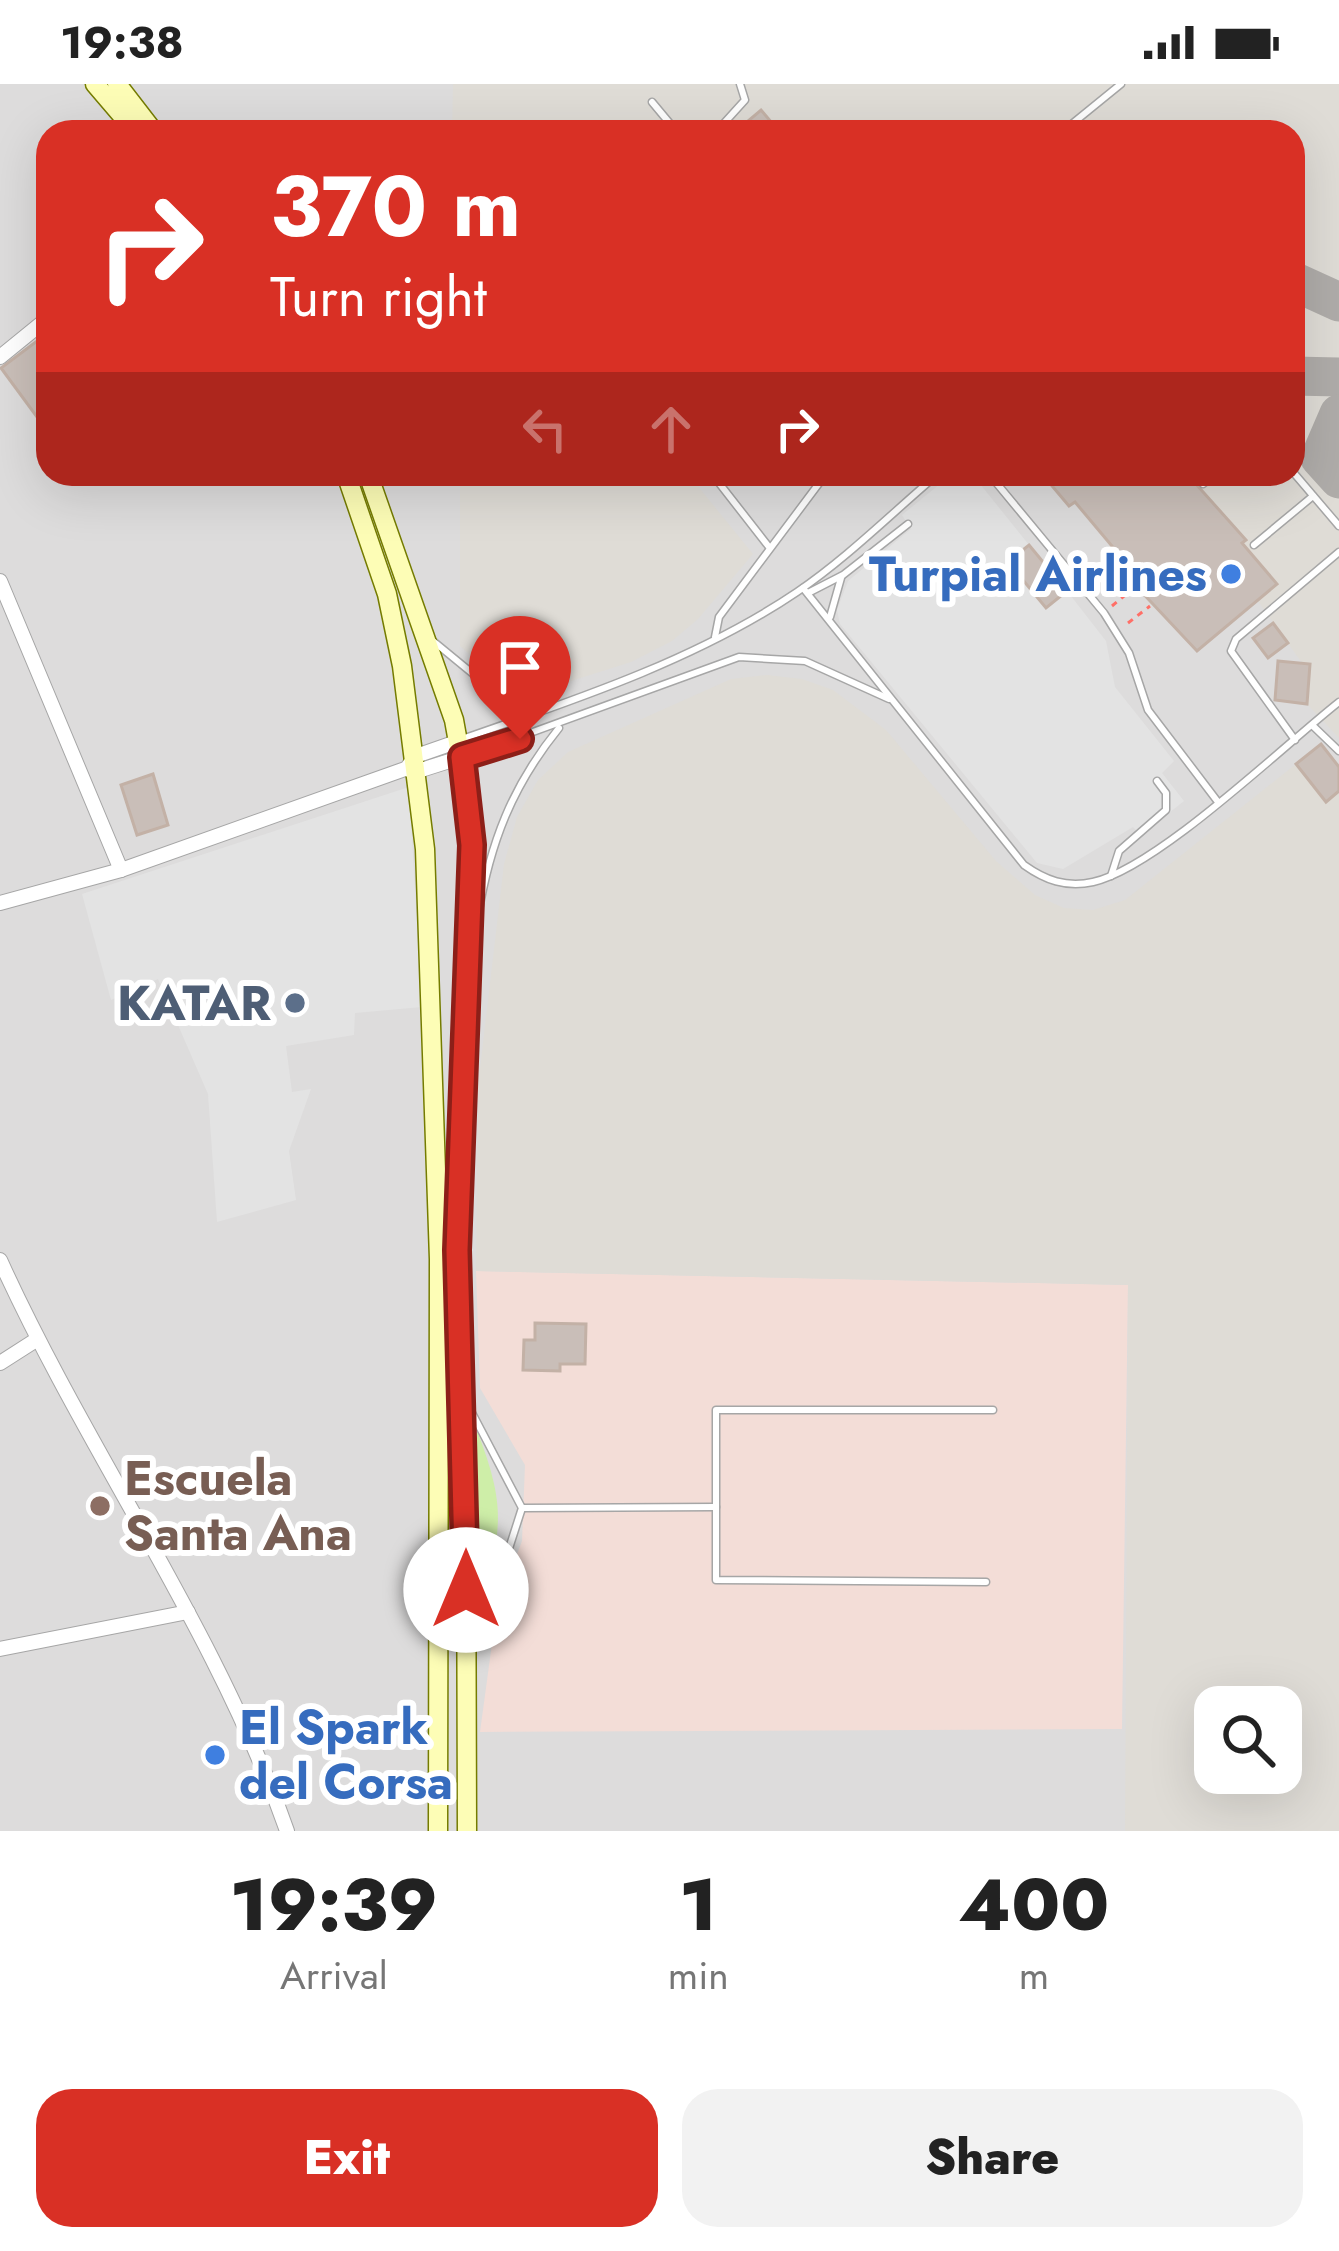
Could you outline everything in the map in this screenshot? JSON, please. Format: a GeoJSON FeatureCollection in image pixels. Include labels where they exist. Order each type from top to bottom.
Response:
{"type":"FeatureCollection","features":[{"type":"Feature","properties":{"kind":"main road"},"geometry":{"type":"LineString","coordinates":[[95,84],[126,120]]}},
{"type":"Feature","properties":{"kind":"main road"},"geometry":{"type":"LineString","coordinates":[[117,84],[145,120]]}},
{"type":"Feature","properties":{"kind":"main road"},"geometry":{"type":"LineString","coordinates":[[350,486],[387,594],[413,765],[434,992],[440,1258],[438,1831]]}},
{"type":"Feature","properties":{"kind":"main road"},"geometry":{"type":"LineString","coordinates":[[372,486],[461,749],[472,845],[471,961],[460,1104],[458,1386],[466,1491],[467,1831]]}},
{"type":"Feature","properties":{"kind":"street"},"geometry":{"type":"LineString","coordinates":[[0,357],[36,328]]}},
{"type":"Feature","properties":{"kind":"street"},"geometry":{"type":"LineString","coordinates":[[0,581],[121,870]]}},
{"type":"Feature","properties":{"kind":"street"},"geometry":{"type":"LineString","coordinates":[[0,903],[121,870],[461,749]]}},
{"type":"Feature","properties":{"kind":"street"},"geometry":{"type":"LineString","coordinates":[[0,1260],[36,1340],[188,1612],[260,1754],[287,1831]]}},
{"type":"Feature","properties":{"kind":"street"},"geometry":{"type":"LineString","coordinates":[[0,1363],[36,1340]]}},
{"type":"Feature","properties":{"kind":"street"},"geometry":{"type":"LineString","coordinates":[[0,1648],[188,1612]]}},
{"type":"Feature","properties":{"kind":"lane"},"geometry":{"type":"LineString","coordinates":[[727,120],[745,100],[740,84]]}},
{"type":"Feature","properties":{"kind":"lane"},"geometry":{"type":"LineString","coordinates":[[1077,120],[1121,84]]}},
{"type":"Feature","properties":{"kind":"lane"},"geometry":{"type":"LineString","coordinates":[[652,102],[667,120]]}},
{"type":"Feature","properties":{"kind":"lane"},"geometry":{"type":"LineString","coordinates":[[721,486],[769,547]]}},
{"type":"Feature","properties":{"kind":"lane"},"geometry":{"type":"LineString","coordinates":[[716,637],[719,616],[817,486]]}},
{"type":"Feature","properties":{"kind":"lane"},"geometry":{"type":"LineString","coordinates":[[806,591],[924,486]]}},
{"type":"Feature","properties":{"kind":"lane"},"geometry":{"type":"LineString","coordinates":[[999,486],[1104,613],[1129,652],[1148,710],[1218,802]]}},
{"type":"Feature","properties":{"kind":"lane"},"geometry":{"type":"LineString","coordinates":[[1305,486],[1339,526]]}},
{"type":"Feature","properties":{"kind":"lane"},"geometry":{"type":"LineString","coordinates":[[1254,545],[1313,496]]}},
{"type":"Feature","properties":{"kind":"lane"},"geometry":{"type":"LineString","coordinates":[[461,749],[670,658],[843,575],[908,524]]}},
{"type":"Feature","properties":{"kind":"lane"},"geometry":{"type":"LineString","coordinates":[[1295,740],[1232,652],[1236,639],[1339,552]]}},
{"type":"Feature","properties":{"kind":"lane"},"geometry":{"type":"LineString","coordinates":[[830,618],[843,575]]}},
{"type":"Feature","properties":{"kind":"lane"},"geometry":{"type":"LineString","coordinates":[[806,591],[1024,865],[1044,879],[1066,884],[1111,876],[1218,802],[1338,704]]}},
{"type":"Feature","properties":{"kind":"lane"},"geometry":{"type":"LineString","coordinates":[[425,634],[490,687],[554,706]]}},
{"type":"Feature","properties":{"kind":"lane"},"geometry":{"type":"LineString","coordinates":[[461,749],[562,725],[678,676],[739,657],[773,655],[827,668],[892,700]]}},
{"type":"Feature","properties":{"kind":"lane"},"geometry":{"type":"LineString","coordinates":[[670,658],[678,676]]}},
{"type":"Feature","properties":{"kind":"lane"},"geometry":{"type":"LineString","coordinates":[[471,961],[486,869],[505,808],[529,765],[562,725]]}},
{"type":"Feature","properties":{"kind":"lane"},"geometry":{"type":"LineString","coordinates":[[1312,725],[1339,751]]}},
{"type":"Feature","properties":{"kind":"lane"},"geometry":{"type":"LineString","coordinates":[[1111,876],[1119,851],[1166,811],[1166,793],[1157,781]]}},
{"type":"Feature","properties":{"kind":"lane"},"geometry":{"type":"LineString","coordinates":[[458,1386],[522,1508],[495,1592],[466,1637]]}},
{"type":"Feature","properties":{"kind":"lane"},"geometry":{"type":"LineString","coordinates":[[986,1582],[716,1580],[716,1410],[994,1410]]}},
{"type":"Feature","properties":{"kind":"lane"},"geometry":{"type":"LineString","coordinates":[[522,1508],[717,1507]]}},
{"type":"Feature","properties":{"kind":"path"},"geometry":{"type":"LineString","coordinates":[[1111,608],[1135,587]]}},
{"type":"Feature","properties":{"kind":"path"},"geometry":{"type":"LineString","coordinates":[[1128,623],[1150,606]]}},
{"type":"Feature","properties":{"kind":"shaded area"},"geometry":{"type":"Polygon","coordinates":[[[0,84],[1339,84],[1339,1831],[0,1831],[0,84]]]}},
{"type":"Feature","properties":{"kind":"shaded area"},"geometry":{"type":"Polygon","coordinates":[[[453,84],[1339,84],[1339,738],[1307,704],[1310,664],[1302,663],[1258,601],[1197,651],[1121,570],[1127,564],[1076,502],[1069,506],[1052,486],[1305,486],[1305,120],[452,120],[453,84]]]}},
{"type":"Feature","properties":{"kind":"shaded area"},"geometry":{"type":"Polygon","coordinates":[[[460,486],[698,486],[753,554],[698,619],[672,641],[631,662],[549,688],[518,683],[486,669],[460,646],[460,486]]]}},
{"type":"Feature","properties":{"kind":"shaded area"},"geometry":{"type":"Polygon","coordinates":[[[937,486],[982,486],[1029,545],[1009,563],[1046,608],[1067,591],[1106,641],[1115,687],[1174,761],[1162,773],[1184,801],[1141,835],[1133,827],[1063,869],[1037,863],[840,624],[837,610],[848,581],[911,529],[902,515],[937,486]]]}},
{"type":"Feature","properties":{"kind":"shaded area"},"geometry":{"type":"Polygon","coordinates":[[[767,675],[802,679],[833,690],[886,730],[996,861],[1035,895],[1064,908],[1093,910],[1125,900],[1296,764],[1325,801],[1339,791],[1339,1831],[1125,1831],[1128,1285],[476,1271],[478,1086],[504,864],[517,817],[538,780],[568,752],[731,679],[767,675]]]}},
{"type":"Feature","properties":{"kind":"shaded area","name":"KATAR"},"geometry":{"type":"Polygon","coordinates":[[[409,787],[422,1007],[355,1013],[354,1035],[286,1046],[292,1092],[311,1089],[289,1151],[296,1200],[217,1222],[208,1094],[158,979],[111,1000],[82,894],[409,787]]]}},
{"type":"Feature","properties":{"kind":"shaded area"},"geometry":{"type":"Polygon","coordinates":[[[476,1271],[1128,1285],[1122,1729],[480,1732],[497,1607],[522,1541],[525,1465],[480,1388],[476,1271]]]}},
{"type":"Feature","properties":{"kind":"green space"},"geometry":{"type":"Polygon","coordinates":[[[477,1431],[493,1481],[498,1521],[492,1562],[476,1612],[477,1431]]]}},
{"type":"Feature","properties":{"kind":"building"},"geometry":{"type":"Polygon","coordinates":[[[761,110],[769,120],[749,120],[761,110]]]}},
{"type":"Feature","properties":{"kind":"building"},"geometry":{"type":"Polygon","coordinates":[[[36,342],[36,416],[1,368],[36,342]]]}},
{"type":"Feature","properties":{"kind":"building"},"geometry":{"type":"Polygon","coordinates":[[[1052,486],[1198,486],[1277,584],[1197,651],[1121,570],[1127,564],[1075,502],[1069,506],[1052,486]]]}},
{"type":"Feature","properties":{"kind":"building"},"geometry":{"type":"Polygon","coordinates":[[[1029,545],[1067,591],[1046,608],[1008,562],[1029,545]]]}},
{"type":"Feature","properties":{"kind":"building"},"geometry":{"type":"Polygon","coordinates":[[[1273,623],[1288,643],[1268,658],[1253,638],[1273,623]]]}},
{"type":"Feature","properties":{"kind":"building"},"geometry":{"type":"Polygon","coordinates":[[[1278,661],[1310,664],[1307,704],[1275,700],[1278,661]]]}},
{"type":"Feature","properties":{"kind":"building"},"geometry":{"type":"Polygon","coordinates":[[[1321,744],[1339,767],[1339,791],[1326,802],[1296,764],[1321,744]]]}},
{"type":"Feature","properties":{"kind":"building"},"geometry":{"type":"Polygon","coordinates":[[[153,774],[168,825],[137,835],[121,785],[153,774]]]}},
{"type":"Feature","properties":{"kind":"building"},"geometry":{"type":"Polygon","coordinates":[[[535,1323],[586,1324],[585,1364],[560,1364],[560,1371],[523,1370],[524,1340],[535,1340],[535,1323]]]}},
{"type":"Feature","properties":{"kind":"taxiway"},"geometry":{"type":"LineString","coordinates":[[1305,286],[1339,302]]}},
{"type":"Feature","properties":{"kind":"taxiway"},"geometry":{"type":"LineString","coordinates":[[1305,376],[1339,377]]}},
{"type":"Feature","properties":{"kind":"taxiway"},"geometry":{"type":"LineString","coordinates":[[1339,414],[1320,458],[1339,479]]}},
{"type":"Feature","properties":{"kind":"place","name":"Turpial Airlines"},"geometry":{"type":"Point","coordinates":[1231,574]}},
{"type":"Feature","properties":{"kind":"place","name":"KATAR"},"geometry":{"type":"Point","coordinates":[295,1003]}},
{"type":"Feature","properties":{"kind":"place","name":"Escuela Santa Ana"},"geometry":{"type":"Point","coordinates":[100,1506]}},
{"type":"Feature","properties":{"kind":"place","name":"El Spark del Corsa"},"geometry":{"type":"Point","coordinates":[215,1755]}},
{"type":"Feature","properties":{"kind":"route"},"geometry":{"type":"LineString","coordinates":[[466,1590],[457,1250],[472,845],[462,757],[520,739]]}}]}
